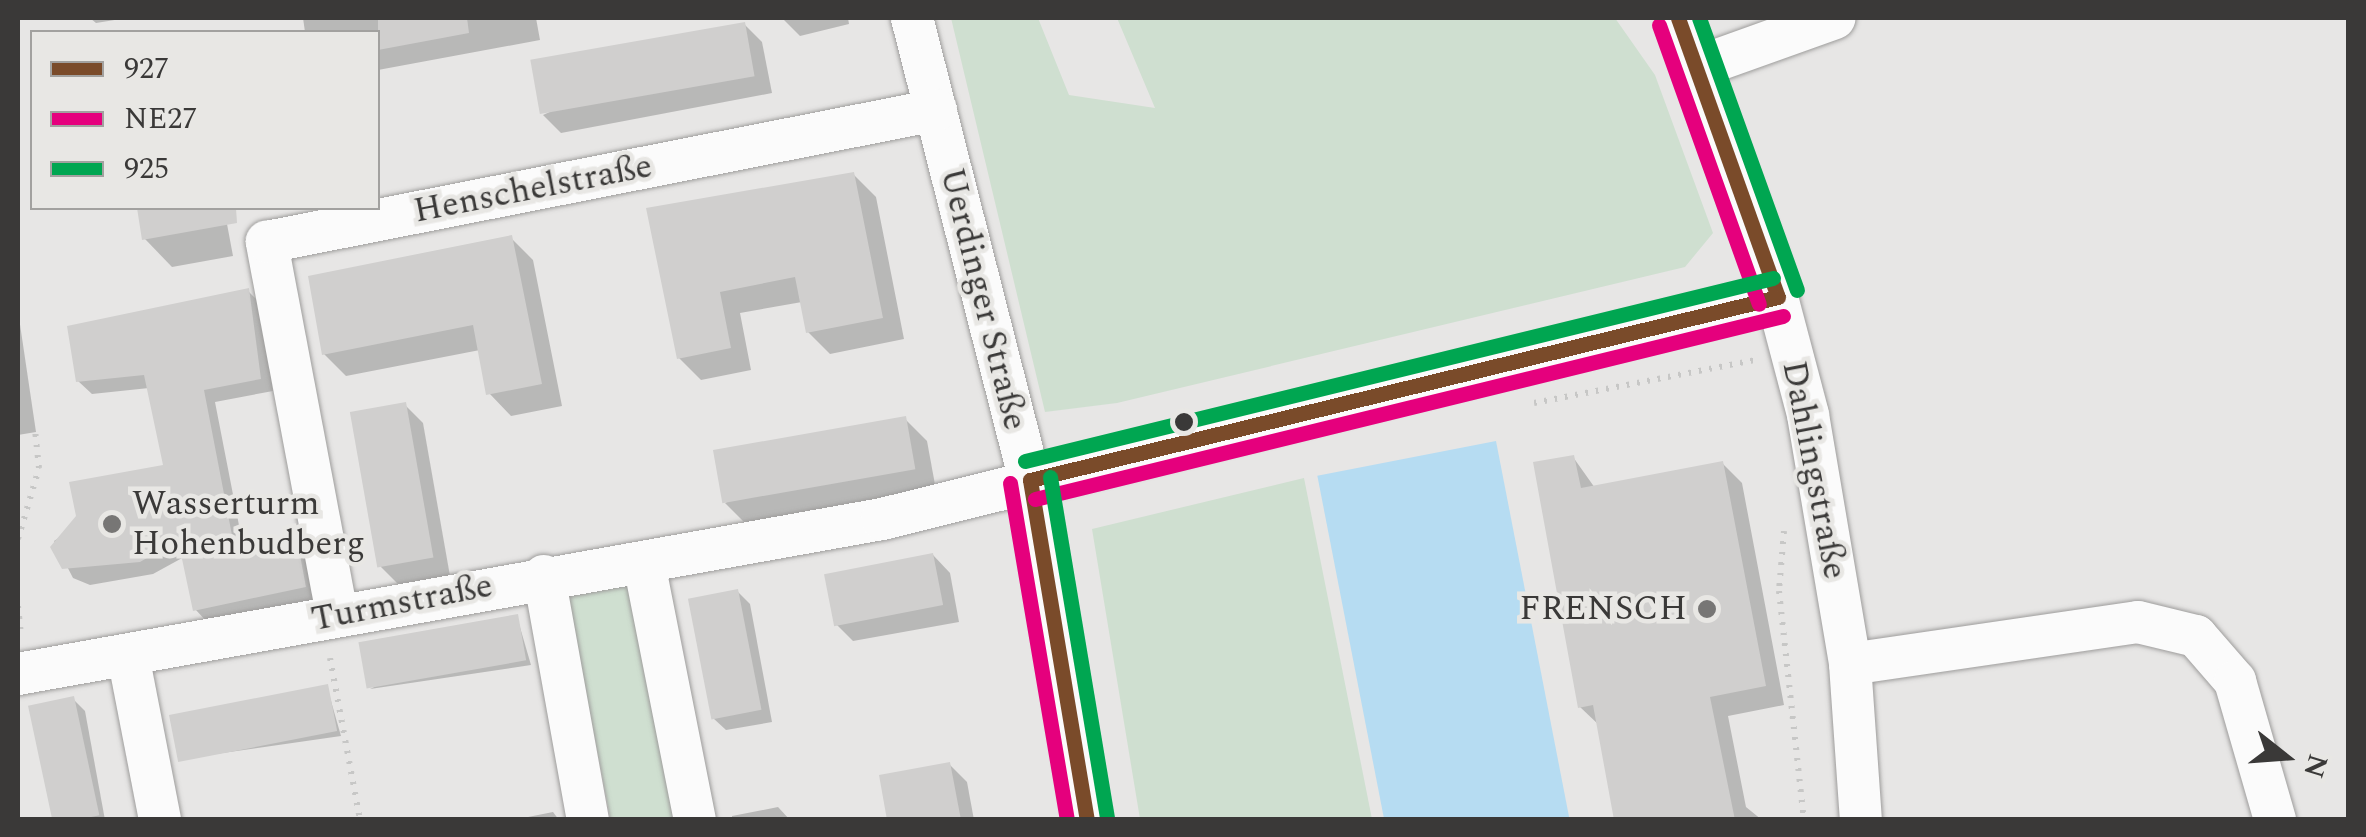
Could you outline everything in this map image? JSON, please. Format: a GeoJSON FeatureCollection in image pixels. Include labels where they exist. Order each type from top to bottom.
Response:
{"type":"FeatureCollection","features":[{"type":"Feature","properties":{"kind":"street","name":"Uerdinger Straße"},"geometry":{"type":"LineString","coordinates":[[912,18],[1030,480],[1087,820]]}},
{"type":"Feature","properties":{"kind":"street","name":"Dahlingstraße"},"geometry":{"type":"LineString","coordinates":[[1678,18],[1698,67],[1762,300],[1850,664],[1861,820]]}},
{"type":"Feature","properties":{"kind":"street"},"geometry":{"type":"LineString","coordinates":[[1698,67],[1836,18]]}},
{"type":"Feature","properties":{"kind":"street","name":"Henschelstraße"},"geometry":{"type":"LineString","coordinates":[[330,616],[266,242],[936,110]]}},
{"type":"Feature","properties":{"kind":"street","name":"Turmstraße"},"geometry":{"type":"LineString","coordinates":[[18,674],[544,576],[644,563],[1030,480],[1762,300]]}},
{"type":"Feature","properties":{"kind":"street"},"geometry":{"type":"LineString","coordinates":[[644,563],[696,820]]}},
{"type":"Feature","properties":{"kind":"street"},"geometry":{"type":"LineString","coordinates":[[544,576],[588,820]]}},
{"type":"Feature","properties":{"kind":"street"},"geometry":{"type":"LineString","coordinates":[[1850,664],[2138,622],[2196,636],[2235,681],[2275,820]]}},
{"type":"Feature","properties":{"kind":"street"},"geometry":{"type":"LineString","coordinates":[[128,655],[160,820]]}},
{"type":"Feature","properties":{"kind":"path"},"geometry":{"type":"LineString","coordinates":[[1762,300],[1765,374]]}},
{"type":"Feature","properties":{"kind":"path"},"geometry":{"type":"LineString","coordinates":[[18,539],[39,468],[35,431]]}},
{"type":"Feature","properties":{"kind":"path"},"geometry":{"type":"LineString","coordinates":[[1784,524],[1779,592],[1804,820]]}},
{"type":"Feature","properties":{"kind":"path"},"geometry":{"type":"LineString","coordinates":[[330,616],[360,820]]}},
{"type":"Feature","properties":{"kind":"green space"},"geometry":{"type":"Polygon","coordinates":[[[951,18],[1038,18],[1069,95],[1155,108],[1117,18],[1615,18],[1655,75],[1713,233],[1685,267],[1117,403],[1045,412],[951,18]]]}},
{"type":"Feature","properties":{"kind":"green space"},"geometry":{"type":"Polygon","coordinates":[[[1304,478],[1372,819],[1140,819],[1092,529],[1304,478]]]}},
{"type":"Feature","properties":{"kind":"green space"},"geometry":{"type":"Polygon","coordinates":[[[640,583],[686,819],[611,820],[567,597],[640,583]]]}},
{"type":"Feature","properties":{"kind":"water"},"geometry":{"type":"Polygon","coordinates":[[[1496,441],[1569,819],[1384,820],[1317,476],[1496,441]]]}},
{"type":"Feature","properties":{"kind":"building"},"geometry":{"type":"Polygon","coordinates":[[[378,18],[467,18],[469,33],[380,50],[378,18]]]}},
{"type":"Feature","properties":{"kind":"building"},"geometry":{"type":"Polygon","coordinates":[[[745,22],[755,76],[540,114],[530,60],[745,22]]]}},
{"type":"Feature","properties":{"kind":"building"},"geometry":{"type":"Polygon","coordinates":[[[854,172],[883,318],[806,333],[795,277],[720,292],[731,348],[677,359],[646,208],[854,172]]]}},
{"type":"Feature","properties":{"kind":"building"},"geometry":{"type":"Polygon","coordinates":[[[137,210],[236,210],[237,223],[142,240],[137,210]]]}},
{"type":"Feature","properties":{"kind":"building"},"geometry":{"type":"Polygon","coordinates":[[[512,235],[542,384],[486,395],[473,325],[322,355],[308,276],[512,235]]]}},
{"type":"Feature","properties":{"kind":"building"},"geometry":{"type":"Polygon","coordinates":[[[249,288],[261,379],[204,390],[236,556],[298,544],[306,587],[193,611],[178,540],[140,562],[62,569],[50,547],[76,516],[69,482],[163,465],[144,375],[76,382],[67,326],[249,288]]]}},
{"type":"Feature","properties":{"kind":"building"},"geometry":{"type":"Polygon","coordinates":[[[406,402],[433,558],[377,567],[350,412],[406,402]]]}},
{"type":"Feature","properties":{"kind":"building"},"geometry":{"type":"Polygon","coordinates":[[[906,416],[915,469],[722,503],[713,450],[906,416]]]}},
{"type":"Feature","properties":{"kind":"building"},"geometry":{"type":"Polygon","coordinates":[[[1574,455],[1581,488],[1723,461],[1766,686],[1710,697],[1735,820],[1614,820],[1593,705],[1578,708],[1533,462],[1574,455]]]}},
{"type":"Feature","properties":{"kind":"building"},"geometry":{"type":"Polygon","coordinates":[[[933,553],[943,605],[834,626],[824,574],[933,553]]]}},
{"type":"Feature","properties":{"kind":"building"},"geometry":{"type":"Polygon","coordinates":[[[738,589],[761,710],[711,719],[688,599],[738,589]]]}},
{"type":"Feature","properties":{"kind":"building"},"geometry":{"type":"Polygon","coordinates":[[[518,614],[526,660],[367,688],[358,642],[518,614]]]}},
{"type":"Feature","properties":{"kind":"building"},"geometry":{"type":"Polygon","coordinates":[[[328,684],[337,731],[178,762],[169,715],[328,684]]]}},
{"type":"Feature","properties":{"kind":"building"},"geometry":{"type":"Polygon","coordinates":[[[74,696],[99,815],[52,820],[28,706],[74,696]]]}},
{"type":"Feature","properties":{"kind":"building"},"geometry":{"type":"Polygon","coordinates":[[[950,762],[961,820],[887,820],[879,775],[950,762]]]}},
{"type":"Feature","properties":{"kind":"transit line","name":"927"},"geometry":{"type":"LineString","coordinates":[[1678,18],[1778,297]]}},
{"type":"Feature","properties":{"kind":"transit line","name":"925"},"geometry":{"type":"LineString","coordinates":[[1699,18],[1797,290]]}},
{"type":"Feature","properties":{"kind":"transit line","name":"NE27"},"geometry":{"type":"LineString","coordinates":[[1659,25],[1759,304]]}},
{"type":"Feature","properties":{"kind":"transit line","name":"925"},"geometry":{"type":"LineString","coordinates":[[1025,461],[1773,278]]}},
{"type":"Feature","properties":{"kind":"transit line","name":"927"},"geometry":{"type":"LineString","coordinates":[[1030,480],[1778,297]]}},
{"type":"Feature","properties":{"kind":"transit line","name":"NE27"},"geometry":{"type":"LineString","coordinates":[[1035,499],[1783,316]]}},
{"type":"Feature","properties":{"kind":"transit line","name":"925"},"geometry":{"type":"LineString","coordinates":[[1050,477],[1107,817]]}},
{"type":"Feature","properties":{"kind":"transit line","name":"927"},"geometry":{"type":"LineString","coordinates":[[1030,480],[1087,820]]}},
{"type":"Feature","properties":{"kind":"transit line","name":"NE27"},"geometry":{"type":"LineString","coordinates":[[1010,483],[1067,820]]}},
{"type":"Feature","properties":{"kind":"place","name":"Wasserturm Hohenbudberg"},"geometry":{"type":"Point","coordinates":[112,524]}},
{"type":"Feature","properties":{"kind":"place","name":"FRENSCH"},"geometry":{"type":"Point","coordinates":[1707,609]}}]}
